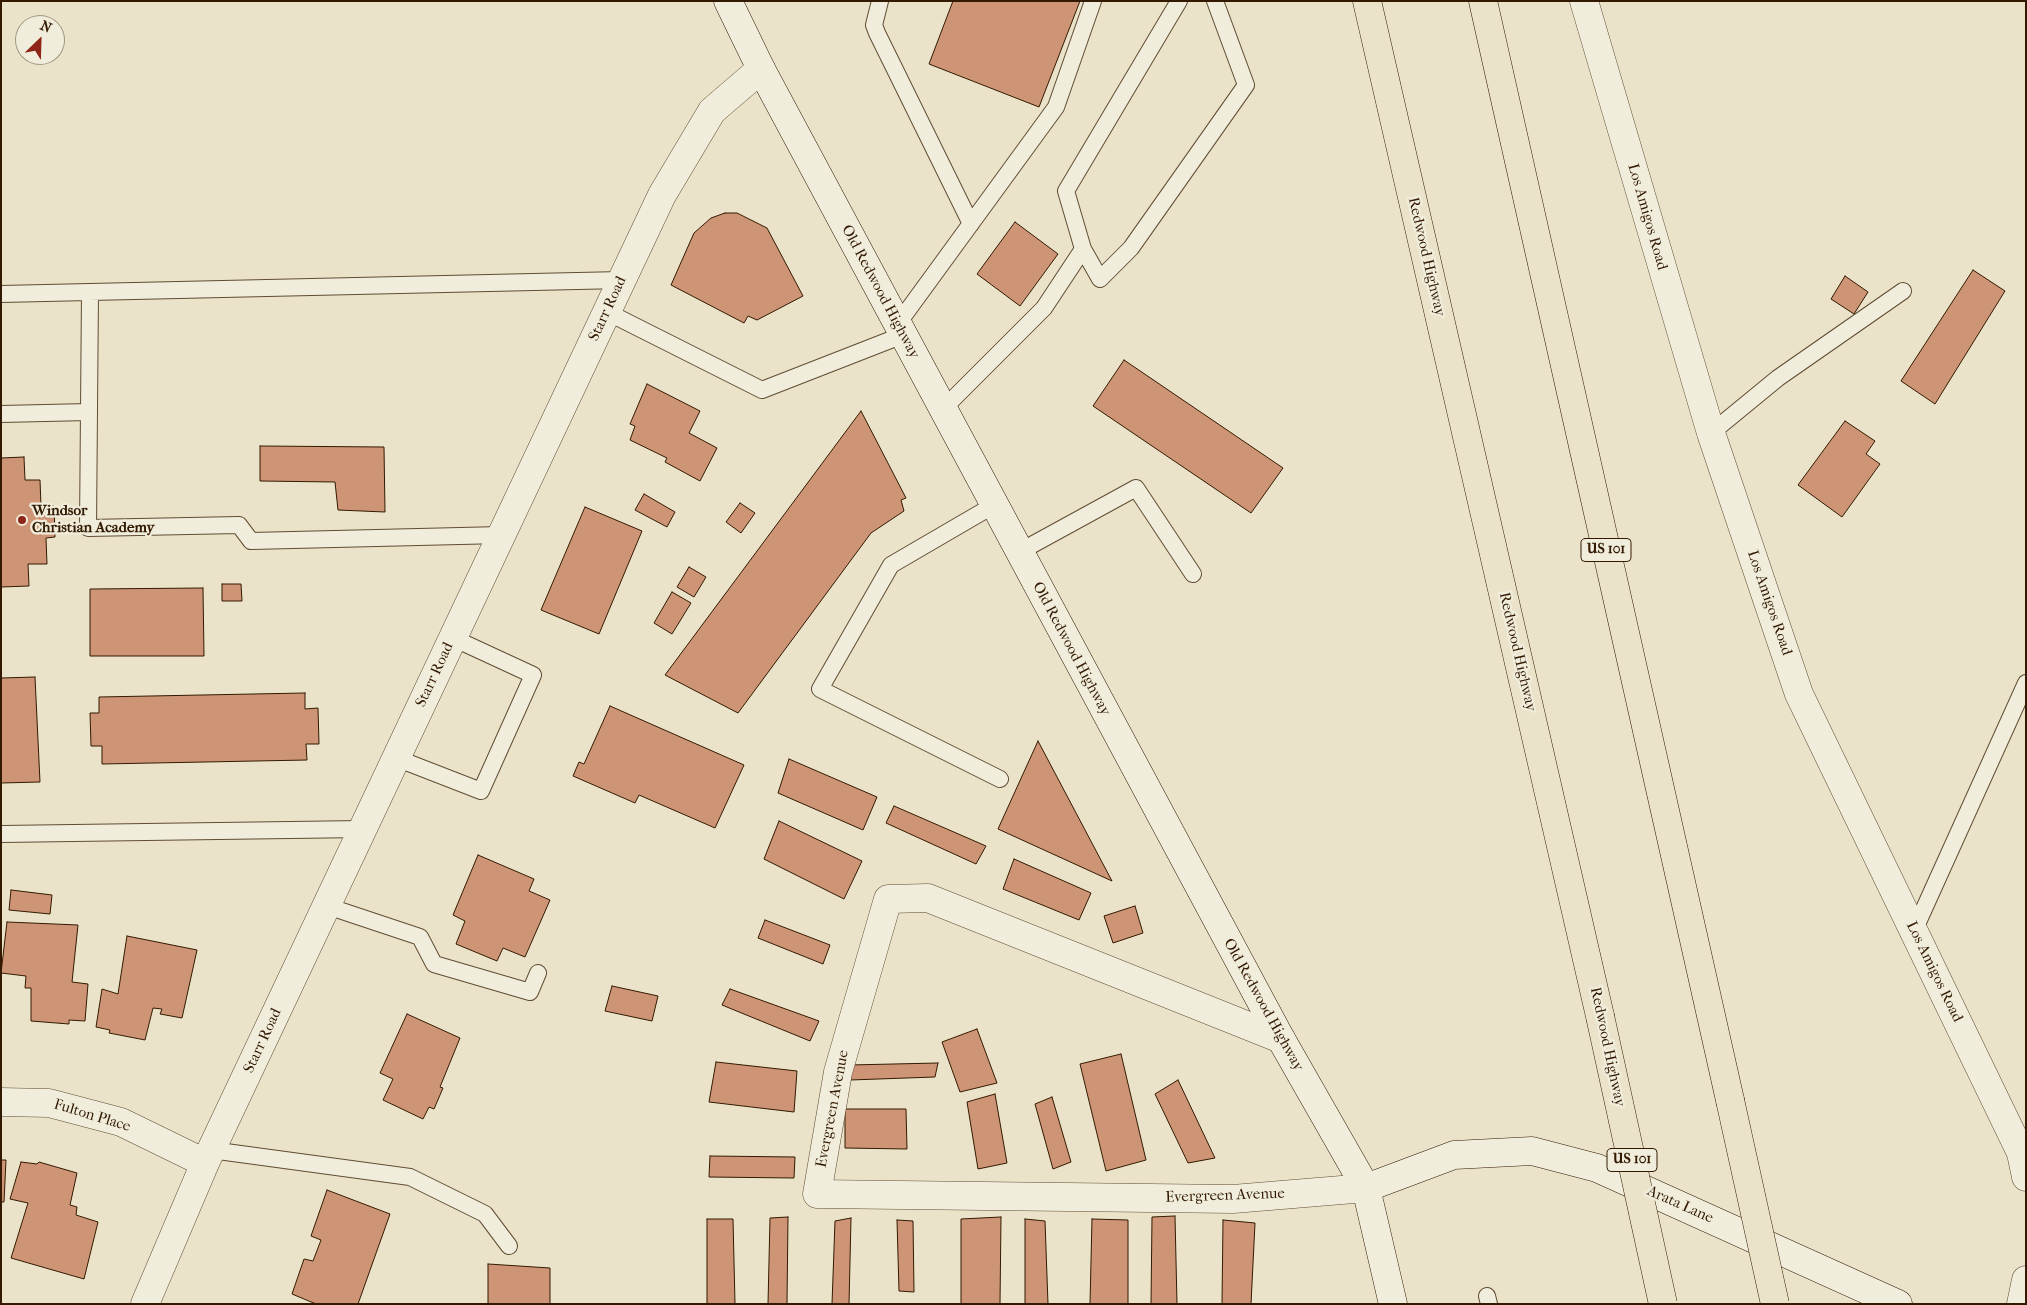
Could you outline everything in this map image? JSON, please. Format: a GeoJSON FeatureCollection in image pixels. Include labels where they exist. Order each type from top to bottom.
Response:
{"type":"FeatureCollection","features":[{"type":"Feature","properties":{"kind":"highway","name":"Redwood Highway"},"geometry":{"type":"LineString","coordinates":[[1367,1],[1600,1016],[1663,1304]]}},
{"type":"Feature","properties":{"kind":"highway","name":"US 101"},"geometry":{"type":"LineString","coordinates":[[1483,1],[1775,1304]]}},
{"type":"Feature","properties":{"kind":"street","name":"Old Redwood Highway"},"geometry":{"type":"LineString","coordinates":[[728,1],[761,69],[1019,552],[1281,1039],[1366,1188],[1393,1304]]}},
{"type":"Feature","properties":{"kind":"street","name":"Los Amigos Road"},"geometry":{"type":"LineString","coordinates":[[1584,1],[1711,434],[1800,694],[2021,1153],[2026,1177]]}},
{"type":"Feature","properties":{"kind":"street","name":"Starr Road"},"geometry":{"type":"LineString","coordinates":[[145,1304],[208,1157],[662,195],[712,112],[761,69]]}},
{"type":"Feature","properties":{"kind":"street","name":"Evergreen Avenue"},"geometry":{"type":"LineString","coordinates":[[1281,1039],[928,898],[888,899],[838,1072],[817,1194],[1233,1199],[1366,1188]]}},
{"type":"Feature","properties":{"kind":"street","name":"Fulton Place"},"geometry":{"type":"LineString","coordinates":[[1,1102],[49,1103],[121,1122],[208,1157]]}},
{"type":"Feature","properties":{"kind":"street","name":"Arata Lane"},"geometry":{"type":"LineString","coordinates":[[1366,1188],[1454,1155],[1532,1151],[1597,1168],[1898,1304]]}},
{"type":"Feature","properties":{"kind":"street"},"geometry":{"type":"LineString","coordinates":[[2021,1304],[2026,1280]]}},
{"type":"Feature","properties":{"kind":"lane"},"geometry":{"type":"LineString","coordinates":[[880,1],[874,25],[876,33],[971,224]]}},
{"type":"Feature","properties":{"kind":"lane"},"geometry":{"type":"LineString","coordinates":[[607,312],[762,390],[900,330],[971,224],[1056,107],[1093,1]]}},
{"type":"Feature","properties":{"kind":"lane"},"geometry":{"type":"LineString","coordinates":[[1180,1],[1066,190],[1083,249],[1100,279],[1131,248],[1246,85],[1215,1]]}},
{"type":"Feature","properties":{"kind":"lane"},"geometry":{"type":"LineString","coordinates":[[943,409],[1044,308],[1083,249]]}},
{"type":"Feature","properties":{"kind":"lane"},"geometry":{"type":"LineString","coordinates":[[1,294],[622,280]]}},
{"type":"Feature","properties":{"kind":"lane"},"geometry":{"type":"LineString","coordinates":[[1711,434],[1778,378],[1903,291]]}},
{"type":"Feature","properties":{"kind":"lane"},"geometry":{"type":"LineString","coordinates":[[90,292],[88,528],[240,525],[251,540],[502,535]]}},
{"type":"Feature","properties":{"kind":"lane"},"geometry":{"type":"LineString","coordinates":[[1,414],[89,412]]}},
{"type":"Feature","properties":{"kind":"lane"},"geometry":{"type":"LineString","coordinates":[[1019,552],[1136,488],[1193,574]]}},
{"type":"Feature","properties":{"kind":"lane"},"geometry":{"type":"LineString","coordinates":[[994,505],[891,565],[820,689],[1000,779]]}},
{"type":"Feature","properties":{"kind":"lane"},"geometry":{"type":"LineString","coordinates":[[396,758],[481,791],[533,674],[453,638]]}},
{"type":"Feature","properties":{"kind":"lane"},"geometry":{"type":"LineString","coordinates":[[1914,931],[2026,683]]}},
{"type":"Feature","properties":{"kind":"lane"},"geometry":{"type":"LineString","coordinates":[[1,834],[363,829]]}},
{"type":"Feature","properties":{"kind":"lane"},"geometry":{"type":"LineString","coordinates":[[327,906],[420,937],[434,964],[530,992],[538,973]]}},
{"type":"Feature","properties":{"kind":"lane"},"geometry":{"type":"LineString","coordinates":[[208,1157],[410,1177],[485,1214],[509,1246]]}},
{"type":"Feature","properties":{"kind":"building"},"geometry":{"type":"Polygon","coordinates":[[[953,1],[1080,1],[1039,107],[929,64],[953,1]]]}},
{"type":"Feature","properties":{"kind":"building"},"geometry":{"type":"Polygon","coordinates":[[[725,213],[737,213],[767,228],[803,296],[757,320],[748,316],[744,323],[671,285],[694,233],[711,218],[725,213]]]}},
{"type":"Feature","properties":{"kind":"building"},"geometry":{"type":"Polygon","coordinates":[[[1015,222],[1058,254],[1020,306],[977,274],[1015,222]]]}},
{"type":"Feature","properties":{"kind":"building"},"geometry":{"type":"Polygon","coordinates":[[[1973,270],[2005,291],[1935,404],[1901,381],[1973,270]]]}},
{"type":"Feature","properties":{"kind":"building"},"geometry":{"type":"Polygon","coordinates":[[[1845,276],[1868,292],[1854,314],[1831,299],[1845,276]]]}},
{"type":"Feature","properties":{"kind":"building"},"geometry":{"type":"Polygon","coordinates":[[[1124,360],[1283,468],[1251,513],[1093,406],[1124,360]]]}},
{"type":"Feature","properties":{"kind":"building"},"geometry":{"type":"Polygon","coordinates":[[[647,384],[700,411],[689,433],[717,448],[700,481],[665,462],[667,458],[630,440],[635,426],[630,424],[647,384]]]}},
{"type":"Feature","properties":{"kind":"building"},"geometry":{"type":"Polygon","coordinates":[[[861,411],[906,498],[901,500],[904,511],[871,533],[738,713],[665,675],[861,411]]]}},
{"type":"Feature","properties":{"kind":"building"},"geometry":{"type":"Polygon","coordinates":[[[1845,421],[1875,441],[1866,454],[1880,464],[1842,517],[1798,485],[1845,421]]]}},
{"type":"Feature","properties":{"kind":"building"},"geometry":{"type":"Polygon","coordinates":[[[260,446],[384,447],[385,512],[338,510],[335,482],[260,481],[260,446]]]}},
{"type":"Feature","properties":{"kind":"building"},"geometry":{"type":"Polygon","coordinates":[[[24,457],[25,480],[40,480],[41,506],[54,506],[55,537],[46,538],[47,564],[28,564],[29,586],[1,587],[1,458],[24,457]]]}},
{"type":"Feature","properties":{"kind":"building"},"geometry":{"type":"Polygon","coordinates":[[[644,494],[675,512],[667,527],[635,510],[644,494]]]}},
{"type":"Feature","properties":{"kind":"building"},"geometry":{"type":"Polygon","coordinates":[[[740,503],[755,513],[741,533],[726,522],[740,503]]]}},
{"type":"Feature","properties":{"kind":"building"},"geometry":{"type":"Polygon","coordinates":[[[585,507],[642,531],[599,634],[541,610],[585,507]]]}},
{"type":"Feature","properties":{"kind":"building"},"geometry":{"type":"Polygon","coordinates":[[[689,567],[706,577],[694,597],[677,587],[689,567]]]}},
{"type":"Feature","properties":{"kind":"building"},"geometry":{"type":"Polygon","coordinates":[[[222,584],[241,584],[242,601],[222,601],[222,584]]]}},
{"type":"Feature","properties":{"kind":"building"},"geometry":{"type":"Polygon","coordinates":[[[203,588],[204,656],[90,656],[90,589],[203,588]]]}},
{"type":"Feature","properties":{"kind":"building"},"geometry":{"type":"Polygon","coordinates":[[[672,592],[691,603],[672,634],[654,623],[672,592]]]}},
{"type":"Feature","properties":{"kind":"building"},"geometry":{"type":"Polygon","coordinates":[[[35,677],[40,782],[1,783],[1,678],[35,677]]]}},
{"type":"Feature","properties":{"kind":"building"},"geometry":{"type":"Polygon","coordinates":[[[305,693],[305,709],[318,708],[319,744],[306,744],[307,760],[102,764],[102,746],[91,746],[90,713],[99,713],[99,697],[305,693]]]}},
{"type":"Feature","properties":{"kind":"building"},"geometry":{"type":"Polygon","coordinates":[[[610,706],[744,765],[715,828],[639,795],[635,803],[573,776],[579,762],[584,764],[610,706]]]}},
{"type":"Feature","properties":{"kind":"building"},"geometry":{"type":"Polygon","coordinates":[[[1038,741],[1112,881],[998,829],[1038,741]]]}},
{"type":"Feature","properties":{"kind":"building"},"geometry":{"type":"Polygon","coordinates":[[[789,759],[877,797],[863,830],[778,793],[789,759]]]}},
{"type":"Feature","properties":{"kind":"building"},"geometry":{"type":"Polygon","coordinates":[[[894,806],[986,846],[976,864],[886,823],[894,806]]]}},
{"type":"Feature","properties":{"kind":"building"},"geometry":{"type":"Polygon","coordinates":[[[779,821],[862,861],[844,899],[764,859],[779,821]]]}},
{"type":"Feature","properties":{"kind":"building"},"geometry":{"type":"Polygon","coordinates":[[[478,855],[534,879],[529,891],[550,900],[525,957],[503,948],[497,961],[456,944],[465,921],[453,915],[478,855]]]}},
{"type":"Feature","properties":{"kind":"building"},"geometry":{"type":"Polygon","coordinates":[[[1014,859],[1091,893],[1079,920],[1003,889],[1014,859]]]}},
{"type":"Feature","properties":{"kind":"building"},"geometry":{"type":"Polygon","coordinates":[[[11,890],[52,895],[50,914],[9,910],[11,890]]]}},
{"type":"Feature","properties":{"kind":"building"},"geometry":{"type":"Polygon","coordinates":[[[1135,906],[1143,933],[1113,943],[1104,916],[1135,906]]]}},
{"type":"Feature","properties":{"kind":"building"},"geometry":{"type":"Polygon","coordinates":[[[765,920],[830,945],[823,964],[758,938],[765,920]]]}},
{"type":"Feature","properties":{"kind":"building"},"geometry":{"type":"Polygon","coordinates":[[[7,922],[78,925],[72,982],[88,984],[85,1021],[69,1020],[69,1024],[31,1021],[31,988],[25,988],[26,976],[1,973],[7,922]]]}},
{"type":"Feature","properties":{"kind":"building"},"geometry":{"type":"Polygon","coordinates":[[[127,936],[197,950],[182,1018],[160,1014],[162,1009],[153,1008],[145,1040],[109,1033],[110,1030],[96,1027],[102,989],[118,994],[127,936]]]}},
{"type":"Feature","properties":{"kind":"building"},"geometry":{"type":"Polygon","coordinates":[[[612,986],[658,996],[652,1021],[605,1011],[612,986]]]}},
{"type":"Feature","properties":{"kind":"building"},"geometry":{"type":"Polygon","coordinates":[[[730,989],[819,1021],[810,1041],[722,1005],[730,989]]]}},
{"type":"Feature","properties":{"kind":"building"},"geometry":{"type":"Polygon","coordinates":[[[407,1014],[460,1038],[440,1087],[443,1088],[434,1109],[429,1107],[423,1119],[383,1100],[393,1079],[380,1073],[407,1014]]]}},
{"type":"Feature","properties":{"kind":"building"},"geometry":{"type":"Polygon","coordinates":[[[977,1029],[997,1083],[960,1092],[942,1042],[977,1029]]]}},
{"type":"Feature","properties":{"kind":"building"},"geometry":{"type":"Polygon","coordinates":[[[1121,1054],[1146,1160],[1106,1171],[1080,1064],[1121,1054]]]}},
{"type":"Feature","properties":{"kind":"building"},"geometry":{"type":"Polygon","coordinates":[[[716,1062],[797,1071],[794,1112],[709,1102],[716,1062]]]}},
{"type":"Feature","properties":{"kind":"building"},"geometry":{"type":"Polygon","coordinates":[[[938,1063],[935,1077],[850,1080],[849,1065],[938,1063]]]}},
{"type":"Feature","properties":{"kind":"building"},"geometry":{"type":"Polygon","coordinates":[[[1178,1080],[1215,1158],[1188,1163],[1155,1094],[1178,1080]]]}},
{"type":"Feature","properties":{"kind":"building"},"geometry":{"type":"Polygon","coordinates":[[[995,1094],[1007,1163],[978,1169],[967,1102],[995,1094]]]}},
{"type":"Feature","properties":{"kind":"building"},"geometry":{"type":"Polygon","coordinates":[[[1052,1097],[1071,1162],[1053,1169],[1035,1104],[1052,1097]]]}},
{"type":"Feature","properties":{"kind":"building"},"geometry":{"type":"Polygon","coordinates":[[[845,1109],[906,1109],[907,1149],[845,1148],[845,1109]]]}},
{"type":"Feature","properties":{"kind":"building"},"geometry":{"type":"Polygon","coordinates":[[[710,1156],[795,1157],[794,1178],[709,1177],[710,1156]]]}},
{"type":"Feature","properties":{"kind":"building"},"geometry":{"type":"Polygon","coordinates":[[[1,1160],[6,1160],[4,1202],[1,1202],[1,1160]]]}},
{"type":"Feature","properties":{"kind":"building"},"geometry":{"type":"Polygon","coordinates":[[[21,1162],[37,1164],[39,1162],[77,1173],[70,1205],[77,1207],[76,1215],[98,1222],[84,1279],[11,1258],[28,1203],[10,1199],[21,1162]]]}},
{"type":"Feature","properties":{"kind":"building"},"geometry":{"type":"Polygon","coordinates":[[[327,1190],[390,1214],[358,1304],[316,1304],[292,1294],[304,1259],[313,1261],[321,1240],[311,1236],[327,1190]]]}},
{"type":"Feature","properties":{"kind":"building"},"geometry":{"type":"Polygon","coordinates":[[[1175,1216],[1177,1304],[1151,1304],[1152,1217],[1175,1216]]]}},
{"type":"Feature","properties":{"kind":"building"},"geometry":{"type":"Polygon","coordinates":[[[788,1217],[787,1304],[768,1304],[770,1218],[788,1217]]]}},
{"type":"Feature","properties":{"kind":"building"},"geometry":{"type":"Polygon","coordinates":[[[1001,1217],[1000,1304],[961,1304],[961,1219],[1001,1217]]]}},
{"type":"Feature","properties":{"kind":"building"},"geometry":{"type":"Polygon","coordinates":[[[851,1218],[849,1304],[832,1304],[835,1221],[851,1218]]]}},
{"type":"Feature","properties":{"kind":"building"},"geometry":{"type":"Polygon","coordinates":[[[707,1219],[733,1219],[735,1304],[707,1304],[707,1219]]]}},
{"type":"Feature","properties":{"kind":"building"},"geometry":{"type":"Polygon","coordinates":[[[1025,1219],[1045,1221],[1048,1304],[1025,1304],[1025,1219]]]}},
{"type":"Feature","properties":{"kind":"building"},"geometry":{"type":"Polygon","coordinates":[[[1092,1219],[1128,1220],[1128,1304],[1090,1304],[1092,1219]]]}},
{"type":"Feature","properties":{"kind":"building"},"geometry":{"type":"Polygon","coordinates":[[[897,1220],[913,1221],[914,1292],[899,1291],[897,1220]]]}},
{"type":"Feature","properties":{"kind":"building"},"geometry":{"type":"Polygon","coordinates":[[[1223,1220],[1255,1223],[1251,1304],[1222,1304],[1223,1220]]]}},
{"type":"Feature","properties":{"kind":"building"},"geometry":{"type":"Polygon","coordinates":[[[488,1264],[550,1268],[550,1304],[488,1304],[488,1264]]]}},
{"type":"Feature","properties":{"kind":"place","name":"Windsor Christian Academy"},"geometry":{"type":"Point","coordinates":[22,520]}}]}
